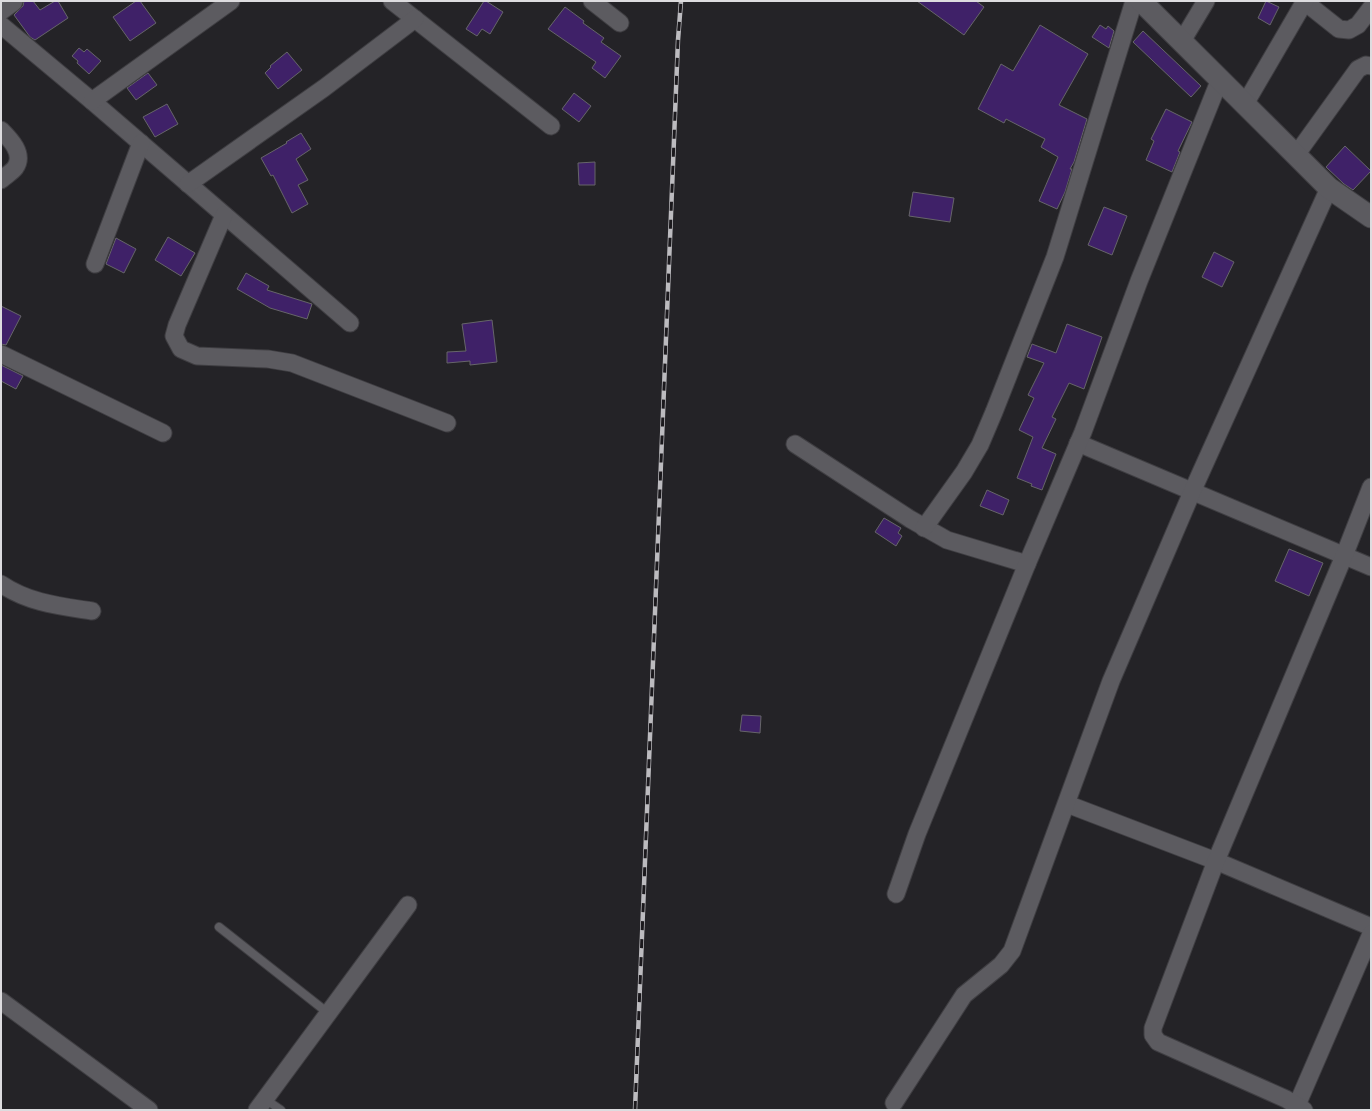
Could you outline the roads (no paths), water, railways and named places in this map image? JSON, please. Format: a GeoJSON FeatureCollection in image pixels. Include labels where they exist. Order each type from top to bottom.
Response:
{"type":"FeatureCollection","features":[{"type":"Feature","properties":{"kind":"street"},"geometry":{"type":"LineString","coordinates":[[1,9],[12,1]]}},
{"type":"Feature","properties":{"kind":"street"},"geometry":{"type":"LineString","coordinates":[[92,101],[231,1]]}},
{"type":"Feature","properties":{"kind":"street"},"geometry":{"type":"LineString","coordinates":[[392,1],[551,126]]}},
{"type":"Feature","properties":{"kind":"street"},"geometry":{"type":"LineString","coordinates":[[592,1],[620,22]]}},
{"type":"Feature","properties":{"kind":"street"},"geometry":{"type":"LineString","coordinates":[[924,528],[964,472],[980,445],[994,412],[1055,257],[1134,1]]}},
{"type":"Feature","properties":{"kind":"street"},"geometry":{"type":"LineString","coordinates":[[1141,1],[1329,188],[1371,217]]}},
{"type":"Feature","properties":{"kind":"street"},"geometry":{"type":"LineString","coordinates":[[1182,41],[1206,1]]}},
{"type":"Feature","properties":{"kind":"street"},"geometry":{"type":"LineString","coordinates":[[1245,104],[1305,2],[1339,30],[1349,30],[1358,25],[1371,8]]}},
{"type":"Feature","properties":{"kind":"street"},"geometry":{"type":"LineString","coordinates":[[188,184],[324,88],[415,19]]}},
{"type":"Feature","properties":{"kind":"street"},"geometry":{"type":"LineString","coordinates":[[1,25],[92,101],[350,323]]}},
{"type":"Feature","properties":{"kind":"street"},"geometry":{"type":"LineString","coordinates":[[1296,155],[1358,69],[1366,65],[1371,66]]}},
{"type":"Feature","properties":{"kind":"street"},"geometry":{"type":"LineString","coordinates":[[896,894],[917,834],[1078,443],[1139,281],[1220,79]]}},
{"type":"Feature","properties":{"kind":"street"},"geometry":{"type":"LineString","coordinates":[[1,130],[14,144],[18,155],[16,167],[1,180]]}},
{"type":"Feature","properties":{"kind":"street"},"geometry":{"type":"LineString","coordinates":[[95,264],[140,143]]}},
{"type":"Feature","properties":{"kind":"street"},"geometry":{"type":"LineString","coordinates":[[894,1103],[964,995],[1001,965],[1012,951],[1111,681],[1192,492],[1329,188]]}},
{"type":"Feature","properties":{"kind":"street"},"geometry":{"type":"LineString","coordinates":[[224,215],[177,325],[174,336],[181,349],[197,356],[268,359],[292,363],[447,423]]}},
{"type":"Feature","properties":{"kind":"street"},"geometry":{"type":"LineString","coordinates":[[1,354],[163,433]]}},
{"type":"Feature","properties":{"kind":"street"},"geometry":{"type":"LineString","coordinates":[[1078,443],[1371,567]]}},
{"type":"Feature","properties":{"kind":"street"},"geometry":{"type":"LineString","coordinates":[[795,444],[924,528],[947,540],[1027,564]]}},
{"type":"Feature","properties":{"kind":"street"},"geometry":{"type":"LineString","coordinates":[[1371,487],[1344,556],[1216,861],[1153,1028],[1153,1035],[1158,1042],[1286,1099],[1300,1108],[1371,934]]}},
{"type":"Feature","properties":{"kind":"street"},"geometry":{"type":"LineString","coordinates":[[1,584],[29,599],[47,604],[92,611]]}},
{"type":"Feature","properties":{"kind":"street"},"geometry":{"type":"LineString","coordinates":[[1067,804],[1216,861],[1371,927]]}},
{"type":"Feature","properties":{"kind":"street"},"geometry":{"type":"LineString","coordinates":[[261,1104],[408,905]]}},
{"type":"Feature","properties":{"kind":"street"},"geometry":{"type":"LineString","coordinates":[[1,1000],[149,1110]]}},
{"type":"Feature","properties":{"kind":"lane"},"geometry":{"type":"LineString","coordinates":[[219,927],[328,1013]]}},
{"type":"Feature","properties":{"kind":"lane"},"geometry":{"type":"LineString","coordinates":[[261,1104],[281,1110]]}},
{"type":"Feature","properties":{"kind":"railway"},"geometry":{"type":"LineString","coordinates":[[635,1110],[678,40],[681,1]]}}]}
